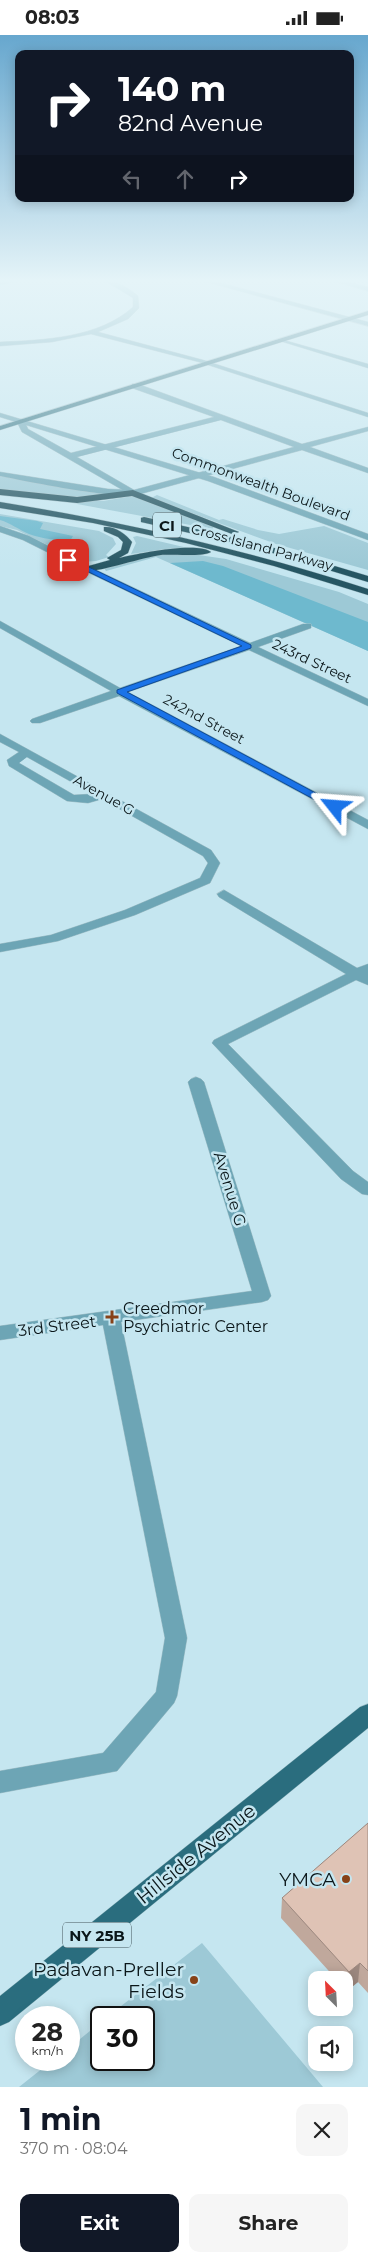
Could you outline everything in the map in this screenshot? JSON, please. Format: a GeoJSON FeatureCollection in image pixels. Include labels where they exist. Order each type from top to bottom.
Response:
{"type":"FeatureCollection","features":[{"type":"Feature","properties":{"kind":"highway"},"geometry":{"type":"LineString","coordinates":[[0,494],[77,500],[102,499],[133,493],[331,567]]}},
{"type":"Feature","properties":{"kind":"highway"},"geometry":{"type":"LineString","coordinates":[[0,494],[112,514]]}},
{"type":"Feature","properties":{"kind":"highway"},"geometry":{"type":"LineString","coordinates":[[0,507],[101,527],[118,533],[127,540],[127,548],[121,554],[85,568]]}},
{"type":"Feature","properties":{"kind":"highway","name":"Cross Island Parkway"},"geometry":{"type":"LineString","coordinates":[[0,507],[117,525],[170,537],[237,553],[368,592]]}},
{"type":"Feature","properties":{"kind":"highway","name":"Cross Island Parkway"},"geometry":{"type":"LineString","coordinates":[[136,519],[220,537],[368,579]]}},
{"type":"Feature","properties":{"kind":"highway"},"geometry":{"type":"LineString","coordinates":[[85,568],[147,553],[194,551],[222,555],[267,567],[327,579]]}},
{"type":"Feature","properties":{"kind":"main road"},"geometry":{"type":"LineString","coordinates":[[3,417],[145,377]]}},
{"type":"Feature","properties":{"kind":"main road"},"geometry":{"type":"LineString","coordinates":[[0,428],[167,377]]}},
{"type":"Feature","properties":{"kind":"main road","name":"Hillside Avenue"},"geometry":{"type":"LineString","coordinates":[[0,2013],[368,1714]]}},
{"type":"Feature","properties":{"kind":"street"},"geometry":{"type":"LineString","coordinates":[[252,377],[368,415]]}},
{"type":"Feature","properties":{"kind":"street"},"geometry":{"type":"LineString","coordinates":[[135,387],[368,471]]}},
{"type":"Feature","properties":{"kind":"street","name":"Commonwealth Boulevard"},"geometry":{"type":"LineString","coordinates":[[3,417],[201,475],[368,537]]}},
{"type":"Feature","properties":{"kind":"street"},"geometry":{"type":"LineString","coordinates":[[70,456],[220,417]]}},
{"type":"Feature","properties":{"kind":"street"},"geometry":{"type":"LineString","coordinates":[[21,422],[25,430],[133,493]]}},
{"type":"Feature","properties":{"kind":"street"},"geometry":{"type":"LineString","coordinates":[[0,474],[108,492],[133,493],[368,429]]}},
{"type":"Feature","properties":{"kind":"street","name":"243rd Street"},"geometry":{"type":"LineString","coordinates":[[0,529],[26,539],[368,703]]}},
{"type":"Feature","properties":{"kind":"street","name":"242nd Street"},"geometry":{"type":"LineString","coordinates":[[0,624],[368,825]]}},
{"type":"Feature","properties":{"kind":"street"},"geometry":{"type":"LineString","coordinates":[[36,721],[308,626]]}},
{"type":"Feature","properties":{"kind":"street","name":"Avenue G"},"geometry":{"type":"LineString","coordinates":[[0,737],[207,853],[214,863],[205,880],[94,927],[32,945],[0,948]]}},
{"type":"Feature","properties":{"kind":"street"},"geometry":{"type":"LineString","coordinates":[[27,752],[13,760],[13,763],[71,798],[88,799],[103,795]]}},
{"type":"Feature","properties":{"kind":"street"},"geometry":{"type":"LineString","coordinates":[[224,894],[364,974]]}},
{"type":"Feature","properties":{"kind":"street"},"geometry":{"type":"LineString","coordinates":[[364,974],[219,1043],[347,1175],[368,1190]]}},
{"type":"Feature","properties":{"kind":"street","name":"Avenue G"},"geometry":{"type":"LineString","coordinates":[[196,1082],[262,1296]]}},
{"type":"Feature","properties":{"kind":"street","name":"3rd Street"},"geometry":{"type":"LineString","coordinates":[[0,1333],[112,1319],[262,1296]]}},
{"type":"Feature","properties":{"kind":"street"},"geometry":{"type":"LineString","coordinates":[[0,1782],[109,1763],[166,1696],[176,1638],[112,1319]]}},
{"type":"Feature","properties":{"kind":"shaded area"},"geometry":{"type":"Polygon","coordinates":[[[0,476],[107,494],[85,498],[0,491],[0,476]]]}},
{"type":"Feature","properties":{"kind":"shaded area"},"geometry":{"type":"Polygon","coordinates":[[[157,495],[219,520],[223,519],[258,530],[279,534],[324,526],[368,543],[368,570],[276,544],[151,498],[157,495]]]}},
{"type":"Feature","properties":{"kind":"shaded area"},"geometry":{"type":"Polygon","coordinates":[[[133,496],[215,526],[212,529],[77,504],[79,501],[103,501],[133,496]]]}},
{"type":"Feature","properties":{"kind":"shaded area"},"geometry":{"type":"Polygon","coordinates":[[[0,514],[99,531],[113,538],[116,544],[106,555],[109,557],[96,561],[82,562],[17,530],[0,526],[0,514]]]}},
{"type":"Feature","properties":{"kind":"shaded area"},"geometry":{"type":"Polygon","coordinates":[[[0,516],[37,521],[43,523],[40,529],[73,536],[70,541],[34,536],[0,520],[0,516]]]}},
{"type":"Feature","properties":{"kind":"shaded area"},"geometry":{"type":"Polygon","coordinates":[[[137,536],[188,548],[131,554],[136,543],[133,537],[137,536]]]}},
{"type":"Feature","properties":{"kind":"shaded area"},"geometry":{"type":"Polygon","coordinates":[[[185,553],[226,559],[339,592],[368,604],[368,651],[156,557],[106,571],[104,568],[157,555],[185,553]]]}},
{"type":"Feature","properties":{"kind":"shaded area"},"geometry":{"type":"Polygon","coordinates":[[[203,561],[223,566],[368,622],[368,651],[170,563],[203,561]]]}},
{"type":"Feature","properties":{"kind":"shaded area","name":"Padavan-Preller Fields"},"geometry":{"type":"Polygon","coordinates":[[[202,1943],[323,2087],[19,2087],[39,2071],[80,2071],[80,2039],[90,2031],[90,2071],[155,2071],[155,2006],[121,2006],[202,1943]]]}},
{"type":"Feature","properties":{"kind":"building","name":"YMCA"},"geometry":{"type":"Polygon","coordinates":[[[368,1823],[368,1971],[360,1963],[348,1971],[282,1898],[368,1823]]]}},
{"type":"Feature","properties":{"kind":"place","name":"Creedmor Psychiatric Center"},"geometry":{"type":"Point","coordinates":[112,1317]}},
{"type":"Feature","properties":{"kind":"place","name":"YMCA"},"geometry":{"type":"Point","coordinates":[346,1879]}},
{"type":"Feature","properties":{"kind":"place","name":"Padavan-Preller Fields"},"geometry":{"type":"Point","coordinates":[194,1980]}},
{"type":"Feature","properties":{"kind":"route"},"geometry":{"type":"LineString","coordinates":[[68,560],[248,647],[120,691],[335,807]]}}]}
